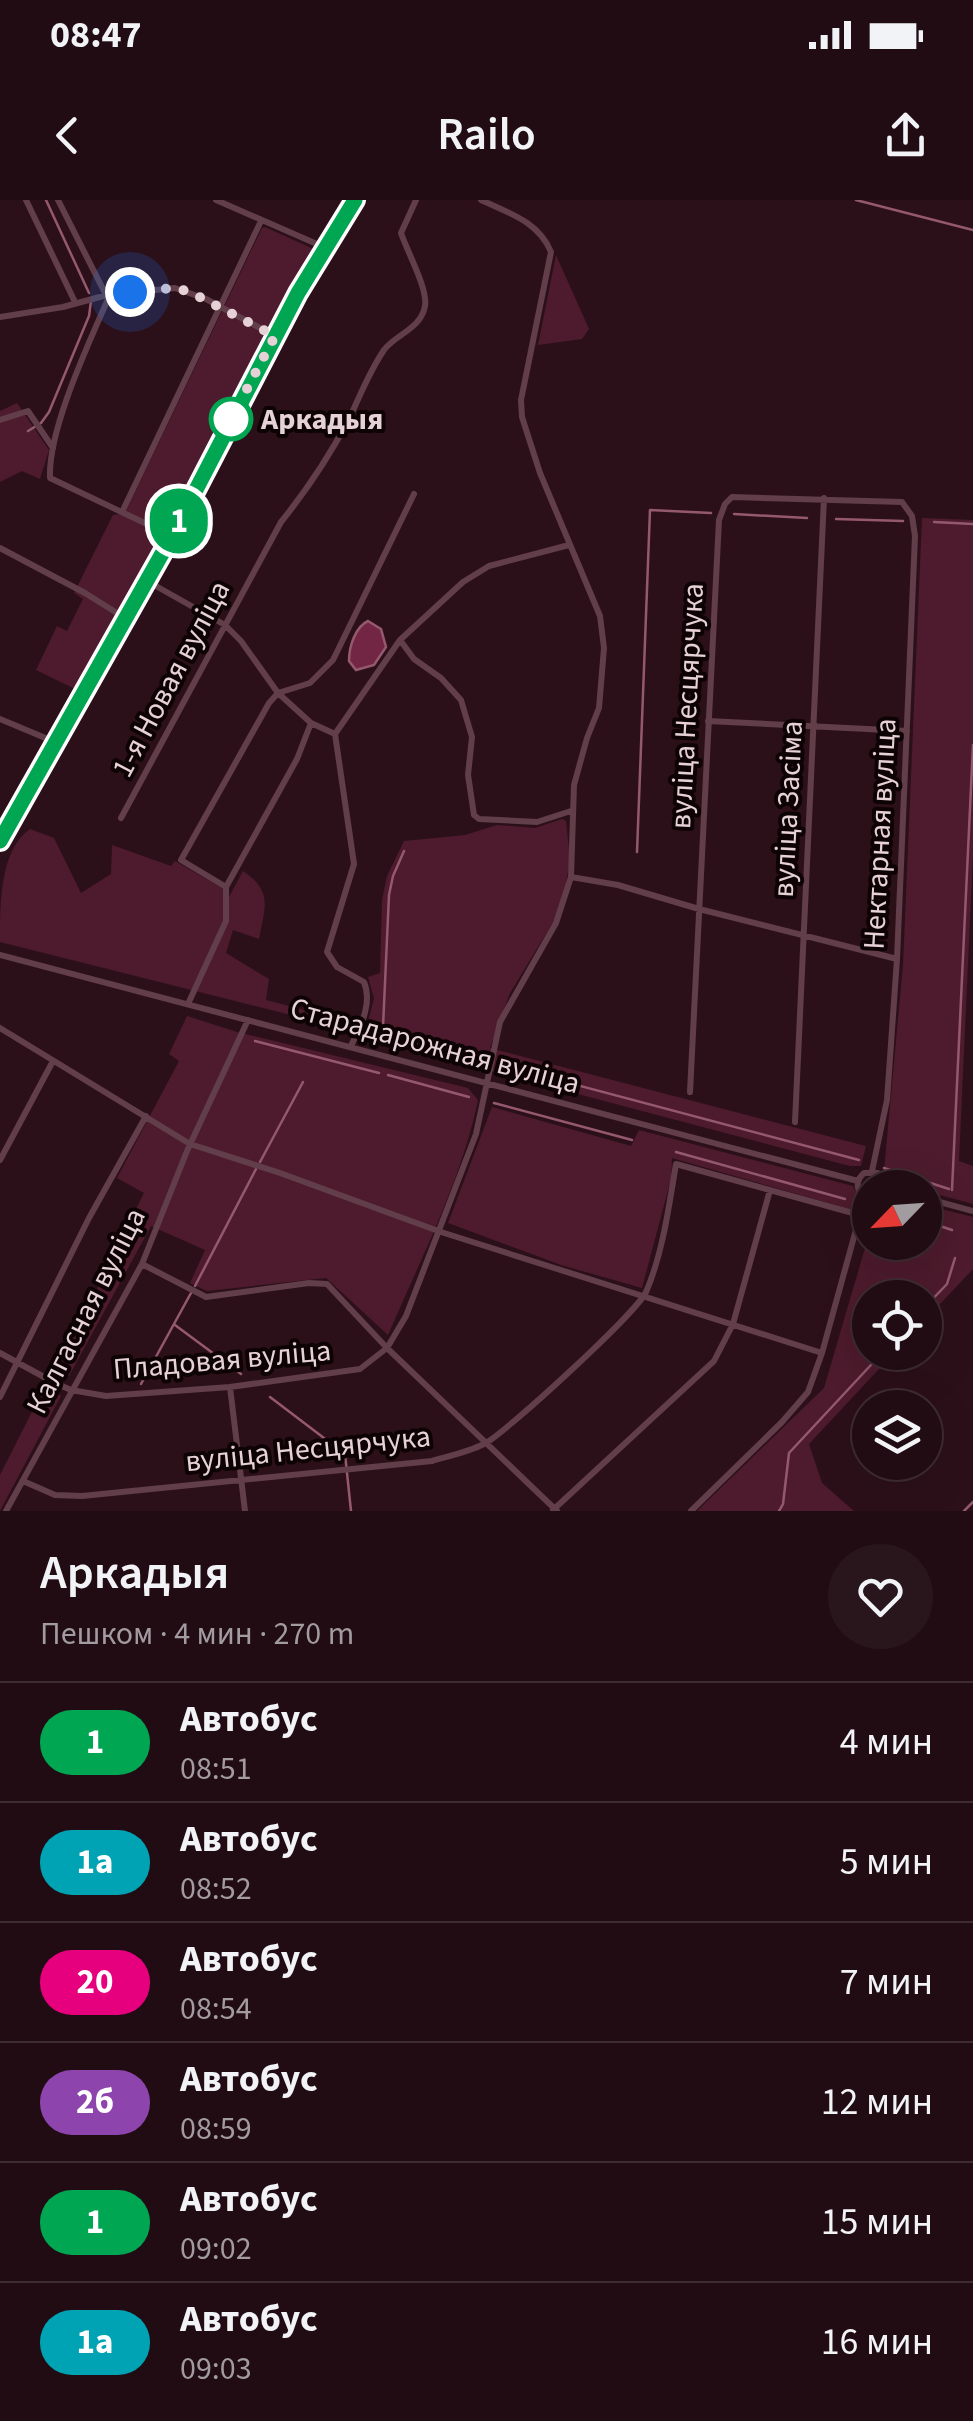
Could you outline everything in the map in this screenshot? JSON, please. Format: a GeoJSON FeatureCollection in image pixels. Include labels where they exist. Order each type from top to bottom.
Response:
{"type":"FeatureCollection","features":[{"type":"Feature","properties":{"kind":"street"},"geometry":{"type":"LineString","coordinates":[[26,200],[75,302]]}},
{"type":"Feature","properties":{"kind":"street"},"geometry":{"type":"LineString","coordinates":[[58,200],[107,295],[70,394],[50,478],[172,536]]}},
{"type":"Feature","properties":{"kind":"street"},"geometry":{"type":"LineString","coordinates":[[216,200],[326,248]]}},
{"type":"Feature","properties":{"kind":"street"},"geometry":{"type":"LineString","coordinates":[[0,841],[172,536],[275,336],[355,200]]}},
{"type":"Feature","properties":{"kind":"street","name":"1-я Новая вуліца"},"geometry":{"type":"LineString","coordinates":[[122,818],[281,522],[302,496],[348,420],[373,367],[387,346],[418,322],[425,306],[424,294],[401,233],[416,200]]}},
{"type":"Feature","properties":{"kind":"street"},"geometry":{"type":"LineString","coordinates":[[386,1348],[406,1316],[476,1134],[500,1022],[556,923],[571,877],[574,785],[586,738],[599,708],[604,648],[600,616],[568,545],[522,417],[551,252],[546,238],[534,226],[481,200]]}},
{"type":"Feature","properties":{"kind":"street"},"geometry":{"type":"LineString","coordinates":[[123,510],[261,221]]}},
{"type":"Feature","properties":{"kind":"street"},"geometry":{"type":"LineString","coordinates":[[0,317],[107,295],[175,288],[275,336]]}},
{"type":"Feature","properties":{"kind":"street"},"geometry":{"type":"LineString","coordinates":[[0,420],[28,411],[54,449]]}},
{"type":"Feature","properties":{"kind":"street"},"geometry":{"type":"LineString","coordinates":[[226,886],[181,860],[269,703],[278,694],[310,683],[332,660],[414,494]]}},
{"type":"Feature","properties":{"kind":"street","name":"вуліца Несцярчука"},"geometry":{"type":"LineString","coordinates":[[690,1092],[719,520],[732,496],[902,502]]}},
{"type":"Feature","properties":{"kind":"street","name":"вуліца Засіма"},"geometry":{"type":"LineString","coordinates":[[795,1122],[824,498]]}},
{"type":"Feature","properties":{"kind":"street","name":"Нектарная вуліца"},"geometry":{"type":"LineString","coordinates":[[872,1170],[886,1100],[897,959],[915,536],[912,516],[902,502]]}},
{"type":"Feature","properties":{"kind":"street"},"geometry":{"type":"LineString","coordinates":[[351,1046],[363,1022],[368,996],[364,982],[336,967],[328,952],[354,864],[335,734],[400,640],[476,573],[488,566],[568,545]]}},
{"type":"Feature","properties":{"kind":"street"},"geometry":{"type":"LineString","coordinates":[[0,548],[125,618]]}},
{"type":"Feature","properties":{"kind":"street"},"geometry":{"type":"LineString","coordinates":[[147,581],[226,626],[241,640],[278,694],[312,723],[335,734]]}},
{"type":"Feature","properties":{"kind":"street"},"geometry":{"type":"LineString","coordinates":[[400,640],[414,659],[441,678],[461,700],[472,737],[468,774],[474,815],[479,819],[537,822],[571,810]]}},
{"type":"Feature","properties":{"kind":"street"},"geometry":{"type":"LineString","coordinates":[[0,719],[54,742]]}},
{"type":"Feature","properties":{"kind":"street"},"geometry":{"type":"LineString","coordinates":[[708,721],[907,731]]}},
{"type":"Feature","properties":{"kind":"street"},"geometry":{"type":"LineString","coordinates":[[188,1004],[226,922],[226,886],[297,759],[312,723]]}},
{"type":"Feature","properties":{"kind":"street"},"geometry":{"type":"LineString","coordinates":[[571,877],[618,885],[897,959]]}},
{"type":"Feature","properties":{"kind":"street","name":"Старадарожная вуліца"},"geometry":{"type":"LineString","coordinates":[[0,954],[852,1179]]}},
{"type":"Feature","properties":{"kind":"street","name":"Калгасная вуліца"},"geometry":{"type":"LineString","coordinates":[[6,1511],[142,1264],[190,1144],[248,1020]]}},
{"type":"Feature","properties":{"kind":"street"},"geometry":{"type":"LineString","coordinates":[[0,1028],[190,1144],[280,1172],[441,1232],[822,1353]]}},
{"type":"Feature","properties":{"kind":"street"},"geometry":{"type":"LineString","coordinates":[[0,1160],[53,1061]]}},
{"type":"Feature","properties":{"kind":"street","name":"Калгасная вуліца"},"geometry":{"type":"LineString","coordinates":[[0,1397],[89,1218],[146,1116]]}},
{"type":"Feature","properties":{"kind":"street","name":"вуліца Несцярчука"},"geometry":{"type":"LineString","coordinates":[[23,1481],[55,1495],[82,1496],[432,1461],[486,1443],[599,1342],[645,1295],[668,1213],[676,1164],[770,1190]]}},
{"type":"Feature","properties":{"kind":"street"},"geometry":{"type":"LineString","coordinates":[[142,1264],[206,1297],[326,1284],[386,1348],[554,1510],[714,1361],[733,1324],[770,1190],[852,1213]]}},
{"type":"Feature","properties":{"kind":"street"},"geometry":{"type":"LineString","coordinates":[[942,1203],[973,1212]]}},
{"type":"Feature","properties":{"kind":"street"},"geometry":{"type":"LineString","coordinates":[[691,1511],[808,1392],[852,1244]]}},
{"type":"Feature","properties":{"kind":"street","name":"Пладовая вуліца"},"geometry":{"type":"LineString","coordinates":[[0,1352],[71,1390],[106,1396],[230,1387],[360,1369],[386,1348]]}},
{"type":"Feature","properties":{"kind":"street"},"geometry":{"type":"LineString","coordinates":[[230,1387],[245,1511]]}},
{"type":"Feature","properties":{"kind":"shaded area"},"geometry":{"type":"Polygon","coordinates":[[[265,227],[318,251],[240,390],[219,415],[213,444],[75,689],[36,670],[57,626],[67,631],[83,599],[74,593],[113,515],[125,513],[265,227]]]}},
{"type":"Feature","properties":{"kind":"shaded area"},"geometry":{"type":"Polygon","coordinates":[[[556,255],[589,329],[582,339],[538,345],[556,255]]]}},
{"type":"Feature","properties":{"kind":"shaded area"},"geometry":{"type":"Polygon","coordinates":[[[17,403],[49,450],[40,479],[22,471],[0,482],[0,411],[17,403]]]}},
{"type":"Feature","properties":{"kind":"shaded area"},"geometry":{"type":"Polygon","coordinates":[[[922,518],[973,520],[973,855],[959,1161],[973,1166],[973,1204],[942,1196],[942,1170],[884,1170],[903,965],[922,518]]]}},
{"type":"Feature","properties":{"kind":"shaded area"},"geometry":{"type":"Polygon","coordinates":[[[368,621],[381,629],[386,647],[374,665],[356,670],[349,661],[352,644],[368,621]]]}},
{"type":"Feature","properties":{"kind":"shaded area"},"geometry":{"type":"Polygon","coordinates":[[[566,821],[570,859],[565,890],[555,919],[510,993],[490,1048],[866,1146],[861,1166],[365,1035],[374,998],[368,977],[380,973],[382,900],[387,876],[404,841],[465,835],[497,825],[535,828],[566,821]]]}},
{"type":"Feature","properties":{"kind":"shaded area"},"geometry":{"type":"Polygon","coordinates":[[[30,829],[54,838],[81,893],[111,874],[112,845],[171,866],[175,861],[222,888],[229,897],[243,871],[263,893],[259,939],[233,930],[226,953],[269,979],[266,1000],[351,1022],[359,1019],[355,1027],[343,1028],[0,942],[7,863],[20,838],[30,829]]]}},
{"type":"Feature","properties":{"kind":"shaded area"},"geometry":{"type":"Polygon","coordinates":[[[187,1016],[237,1032],[468,1088],[478,1100],[471,1130],[439,1219],[388,1335],[326,1278],[207,1291],[190,1283],[205,1250],[151,1226],[69,1376],[57,1370],[144,1193],[117,1178],[179,1061],[169,1054],[187,1016]]]}},
{"type":"Feature","properties":{"kind":"shaded area"},"geometry":{"type":"Polygon","coordinates":[[[492,1107],[631,1146],[639,1130],[852,1186],[852,1210],[672,1158],[671,1179],[642,1288],[561,1265],[448,1223],[492,1107]]]}},
{"type":"Feature","properties":{"kind":"shaded area"},"geometry":{"type":"Polygon","coordinates":[[[942,1209],[973,1217],[973,1269],[942,1302],[942,1280],[856,1280],[862,1260],[942,1260],[942,1209]]]}},
{"type":"Feature","properties":{"kind":"shaded area"},"geometry":{"type":"Polygon","coordinates":[[[852,1292],[852,1370],[878,1370],[859,1390],[852,1390],[852,1398],[809,1444],[822,1483],[854,1511],[697,1511],[824,1388],[852,1292]]]}},
{"type":"Feature","properties":{"kind":"shaded area"},"geometry":{"type":"Polygon","coordinates":[[[45,1386],[61,1396],[0,1511],[0,1475],[45,1386]]]}},
{"type":"Feature","properties":{"kind":"waterway"},"geometry":{"type":"LineString","coordinates":[[46,200],[89,293]]}},
{"type":"Feature","properties":{"kind":"waterway"},"geometry":{"type":"LineString","coordinates":[[856,200],[973,230]]}},
{"type":"Feature","properties":{"kind":"waterway"},"geometry":{"type":"LineString","coordinates":[[28,431],[49,412],[89,316],[91,301]]}},
{"type":"Feature","properties":{"kind":"waterway"},"geometry":{"type":"LineString","coordinates":[[637,852],[650,510],[711,513]]}},
{"type":"Feature","properties":{"kind":"waterway"},"geometry":{"type":"LineString","coordinates":[[734,514],[807,518]]}},
{"type":"Feature","properties":{"kind":"waterway"},"geometry":{"type":"LineString","coordinates":[[836,519],[903,521]]}},
{"type":"Feature","properties":{"kind":"waterway"},"geometry":{"type":"LineString","coordinates":[[934,522],[973,524]]}},
{"type":"Feature","properties":{"kind":"waterway"},"geometry":{"type":"LineString","coordinates":[[952,1190],[973,745]]}},
{"type":"Feature","properties":{"kind":"waterway"},"geometry":{"type":"LineString","coordinates":[[404,851],[389,895],[383,1027],[391,1037],[482,1060]]}},
{"type":"Feature","properties":{"kind":"waterway"},"geometry":{"type":"LineString","coordinates":[[255,1041],[379,1073]]}},
{"type":"Feature","properties":{"kind":"waterway"},"geometry":{"type":"LineString","coordinates":[[505,1066],[859,1160]]}},
{"type":"Feature","properties":{"kind":"waterway"},"geometry":{"type":"LineString","coordinates":[[388,1075],[469,1097]]}},
{"type":"Feature","properties":{"kind":"waterway"},"geometry":{"type":"LineString","coordinates":[[260,1162],[303,1082]]}},
{"type":"Feature","properties":{"kind":"waterway"},"geometry":{"type":"LineString","coordinates":[[494,1103],[632,1140]]}},
{"type":"Feature","properties":{"kind":"waterway"},"geometry":{"type":"LineString","coordinates":[[676,1152],[845,1199]]}},
{"type":"Feature","properties":{"kind":"waterway"},"geometry":{"type":"LineString","coordinates":[[884,1168],[949,1189]]}},
{"type":"Feature","properties":{"kind":"waterway"},"geometry":{"type":"LineString","coordinates":[[195,1286],[256,1169]]}},
{"type":"Feature","properties":{"kind":"waterway"},"geometry":{"type":"LineString","coordinates":[[942,1227],[952,1230]]}},
{"type":"Feature","properties":{"kind":"waterway"},"geometry":{"type":"LineString","coordinates":[[942,1289],[955,1258]]}},
{"type":"Feature","properties":{"kind":"waterway"},"geometry":{"type":"LineString","coordinates":[[141,1384],[191,1293]]}},
{"type":"Feature","properties":{"kind":"waterway"},"geometry":{"type":"LineString","coordinates":[[175,1325],[241,1374]]}},
{"type":"Feature","properties":{"kind":"waterway"},"geometry":{"type":"LineString","coordinates":[[779,1511],[789,1453],[866,1370]]}},
{"type":"Feature","properties":{"kind":"waterway"},"geometry":{"type":"LineString","coordinates":[[270,1397],[345,1454],[351,1511]]}},
{"type":"Feature","properties":{"kind":"waterway"},"geometry":{"type":"LineString","coordinates":[[964,1511],[973,1502]]}},
{"type":"Feature","properties":{"kind":"bus line","name":"1"},"geometry":{"type":"LineString","coordinates":[[0,841],[172,536],[298,293],[355,200]]}},
{"type":"Feature","properties":{"kind":"place","name":"Аркадыя"},"geometry":{"type":"Point","coordinates":[231,419]}},
{"type":"Feature","properties":{"kind":"route"},"geometry":{"type":"LineString","coordinates":[[130,292],[175,288],[190,292],[275,336],[231,419]]}}]}
